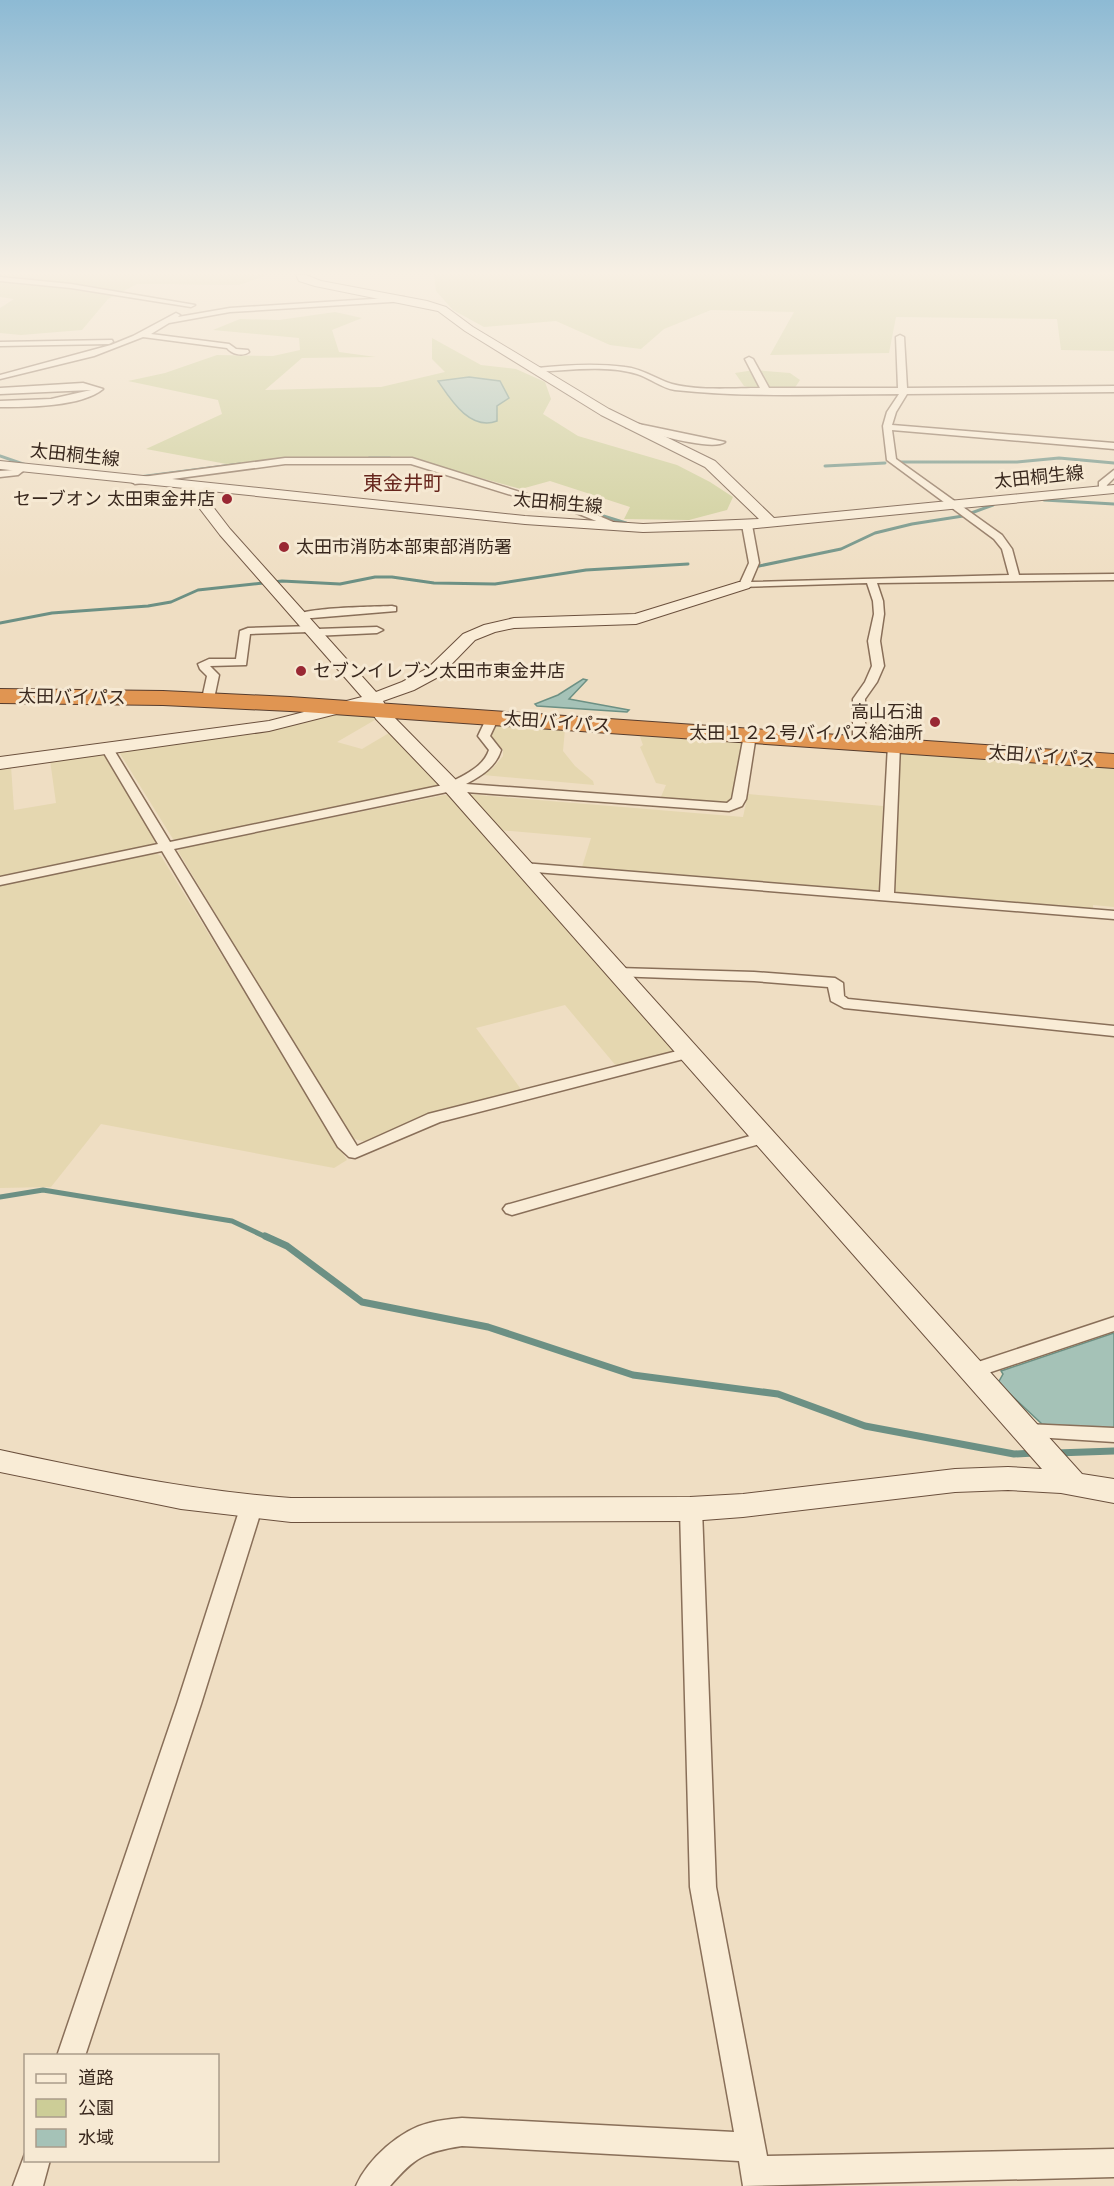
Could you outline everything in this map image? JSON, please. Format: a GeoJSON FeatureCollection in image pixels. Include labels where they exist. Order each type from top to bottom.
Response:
{"type":"FeatureCollection","features":[{"type":"Feature","properties":{"kind":"highway","name":"太田バイパス"},"geometry":{"type":"LineString","coordinates":[[0,690],[209,694],[373,703],[1114,754]]}},
{"type":"Feature","properties":{"kind":"highway","name":"太田バイパス"},"geometry":{"type":"LineString","coordinates":[[0,696],[162,698],[342,708],[373,703],[493,717],[1114,761]]}},
{"type":"Feature","properties":{"kind":"street"},"geometry":{"type":"LineString","coordinates":[[549,377],[629,425],[710,464],[771,523]]}},
{"type":"Feature","properties":{"kind":"street"},"geometry":{"type":"LineString","coordinates":[[651,377],[674,388],[766,391],[1114,389]]}},
{"type":"Feature","properties":{"kind":"street"},"geometry":{"type":"LineString","coordinates":[[759,377],[766,391]]}},
{"type":"Feature","properties":{"kind":"street"},"geometry":{"type":"LineString","coordinates":[[902,377],[902,398],[891,410],[887,421],[894,463],[998,537],[1007,549],[1015,579]]}},
{"type":"Feature","properties":{"kind":"street"},"geometry":{"type":"LineString","coordinates":[[0,391],[83,386],[99,389],[84,395],[55,401],[0,404]]}},
{"type":"Feature","properties":{"kind":"street"},"geometry":{"type":"LineString","coordinates":[[0,398],[64,394]]}},
{"type":"Feature","properties":{"kind":"street"},"geometry":{"type":"LineString","coordinates":[[629,425],[700,441],[721,442]]}},
{"type":"Feature","properties":{"kind":"street"},"geometry":{"type":"LineString","coordinates":[[888,427],[1114,446]]}},
{"type":"Feature","properties":{"kind":"street"},"geometry":{"type":"LineString","coordinates":[[135,481],[285,461],[412,461],[512,493],[578,510],[620,527]]}},
{"type":"Feature","properties":{"kind":"street","name":"太田桐生線"},"geometry":{"type":"LineString","coordinates":[[0,465],[135,481],[620,527],[676,528],[747,525],[1108,490]]}},
{"type":"Feature","properties":{"kind":"street"},"geometry":{"type":"LineString","coordinates":[[0,474],[15,473],[22,468]]}},
{"type":"Feature","properties":{"kind":"street"},"geometry":{"type":"LineString","coordinates":[[1108,490],[1102,484],[1114,473]]}},
{"type":"Feature","properties":{"kind":"street"},"geometry":{"type":"LineString","coordinates":[[191,488],[225,532],[309,626],[373,703],[452,787],[1073,1484]]}},
{"type":"Feature","properties":{"kind":"street"},"geometry":{"type":"LineString","coordinates":[[744,585],[754,563],[747,525]]}},
{"type":"Feature","properties":{"kind":"street"},"geometry":{"type":"LineString","coordinates":[[373,703],[422,679],[446,661],[469,637],[490,628],[514,623],[636,619],[744,585],[871,580],[1114,577]]}},
{"type":"Feature","properties":{"kind":"street"},"geometry":{"type":"LineString","coordinates":[[859,736],[859,699],[872,682],[878,666],[874,641],[878,608],[871,580]]}},
{"type":"Feature","properties":{"kind":"street"},"geometry":{"type":"LineString","coordinates":[[309,626],[335,612],[392,609]]}},
{"type":"Feature","properties":{"kind":"street"},"geometry":{"type":"LineString","coordinates":[[209,694],[213,675],[204,667],[204,664],[209,662],[242,663],[244,633],[248,631],[309,626],[377,630]]}},
{"type":"Feature","properties":{"kind":"street"},"geometry":{"type":"LineString","coordinates":[[0,763],[270,726],[342,708]]}},
{"type":"Feature","properties":{"kind":"street"},"geometry":{"type":"LineString","coordinates":[[452,787],[489,763],[494,756],[495,750],[484,736],[493,717]]}},
{"type":"Feature","properties":{"kind":"street"},"geometry":{"type":"LineString","coordinates":[[0,881],[452,787],[729,807],[737,803],[739,799],[750,735]]}},
{"type":"Feature","properties":{"kind":"street"},"geometry":{"type":"LineString","coordinates":[[887,897],[894,746]]}},
{"type":"Feature","properties":{"kind":"street"},"geometry":{"type":"LineString","coordinates":[[107,748],[347,1148],[355,1153],[434,1118],[689,1053]]}},
{"type":"Feature","properties":{"kind":"street"},"geometry":{"type":"LineString","coordinates":[[523,867],[1114,915]]}},
{"type":"Feature","properties":{"kind":"street"},"geometry":{"type":"LineString","coordinates":[[618,973],[739,975],[835,983],[836,998],[844,1003],[1114,1031]]}},
{"type":"Feature","properties":{"kind":"street"},"geometry":{"type":"LineString","coordinates":[[512,1209],[764,1137]]}},
{"type":"Feature","properties":{"kind":"street"},"geometry":{"type":"LineString","coordinates":[[973,1371],[1114,1324]]}},
{"type":"Feature","properties":{"kind":"street"},"geometry":{"type":"LineString","coordinates":[[1039,1445],[1114,1435]]}},
{"type":"Feature","properties":{"kind":"street"},"geometry":{"type":"LineString","coordinates":[[0,1461],[136,1491],[251,1508],[291,1510],[691,1509],[788,1501],[884,1487],[978,1477],[1073,1484],[1114,1491]]}},
{"type":"Feature","properties":{"kind":"street"},"geometry":{"type":"LineString","coordinates":[[71,2054],[189,1704],[251,1508]]}},
{"type":"Feature","properties":{"kind":"street"},"geometry":{"type":"LineString","coordinates":[[691,1509],[703,1887],[756,2168]]}},
{"type":"Feature","properties":{"kind":"street"},"geometry":{"type":"LineString","coordinates":[[371,2186],[399,2154],[428,2137],[462,2132],[756,2168],[1045,2166],[1114,2163]]}},
{"type":"Feature","properties":{"kind":"street"},"geometry":{"type":"LineString","coordinates":[[28,2186],[35,2162]]}},
{"type":"Feature","properties":{"kind":"shaded area"},"geometry":{"type":"Polygon","coordinates":[[[338,713],[380,717],[337,742],[362,749],[394,730],[441,786],[177,840],[173,839],[119,752],[338,713]]]}},
{"type":"Feature","properties":{"kind":"shaded area"},"geometry":{"type":"Polygon","coordinates":[[[497,725],[565,729],[563,751],[575,766],[593,781],[594,785],[483,775],[493,768],[503,756],[503,750],[491,736],[497,725]]]}},
{"type":"Feature","properties":{"kind":"shaded area"},"geometry":{"type":"Polygon","coordinates":[[[639,734],[743,741],[733,800],[728,804],[660,799],[666,785],[656,783],[640,747],[643,745],[639,734]]]}},
{"type":"Feature","properties":{"kind":"shaded area"},"geometry":{"type":"Polygon","coordinates":[[[901,752],[1114,767],[1114,907],[1093,905],[1093,908],[900,894],[893,890],[901,752]]]}},
{"type":"Feature","properties":{"kind":"shaded area"},"geometry":{"type":"Polygon","coordinates":[[[105,755],[156,841],[152,846],[0,877],[0,767],[11,766],[14,810],[56,803],[50,760],[105,755]]]}},
{"type":"Feature","properties":{"kind":"shaded area"},"geometry":{"type":"Polygon","coordinates":[[[450,794],[676,1049],[670,1053],[617,1067],[565,1005],[476,1028],[523,1092],[367,1142],[350,1138],[178,851],[184,847],[450,794]]]}},
{"type":"Feature","properties":{"kind":"shaded area"},"geometry":{"type":"Polygon","coordinates":[[[466,794],[743,817],[748,794],[883,806],[879,889],[875,891],[582,867],[591,838],[498,830],[466,794]]]}},
{"type":"Feature","properties":{"kind":"shaded area"},"geometry":{"type":"Polygon","coordinates":[[[155,853],[161,856],[347,1160],[334,1168],[101,1124],[51,1187],[0,1188],[0,885],[155,853]]]}},
{"type":"Feature","properties":{"kind":"green space"},"geometry":{"type":"Polygon","coordinates":[[[146,377],[280,377],[265,390],[381,387],[424,377],[534,377],[545,382],[551,399],[543,414],[578,436],[677,465],[733,497],[727,510],[689,520],[624,519],[630,507],[550,481],[521,489],[407,458],[285,459],[232,465],[146,449],[222,414],[218,400],[128,381],[146,377]]]}},
{"type":"Feature","properties":{"kind":"green space"},"geometry":{"type":"Polygon","coordinates":[[[738,377],[796,377],[800,380],[794,389],[759,390],[744,386],[738,377]]]}},
{"type":"Feature","properties":{"kind":"water"},"geometry":{"type":"Polygon","coordinates":[[[469,377],[500,381],[509,398],[497,406],[497,421],[478,422],[455,405],[438,381],[469,377]]]}},
{"type":"Feature","properties":{"kind":"water"},"geometry":{"type":"Polygon","coordinates":[[[583,679],[587,680],[569,699],[629,710],[627,712],[537,706],[535,704],[558,695],[583,679]]]}},
{"type":"Feature","properties":{"kind":"water"},"geometry":{"type":"Polygon","coordinates":[[[1114,1333],[1114,1429],[1077,1429],[1042,1424],[998,1383],[1003,1374],[1001,1371],[1114,1333]]]}},
{"type":"Feature","properties":{"kind":"waterway"},"geometry":{"type":"LineString","coordinates":[[0,456],[26,465]]}},
{"type":"Feature","properties":{"kind":"waterway"},"geometry":{"type":"LineString","coordinates":[[369,458],[390,458]]}},
{"type":"Feature","properties":{"kind":"waterway"},"geometry":{"type":"LineString","coordinates":[[899,462],[1017,462],[1059,458],[1114,463]]}},
{"type":"Feature","properties":{"kind":"waterway"},"geometry":{"type":"LineString","coordinates":[[825,466],[885,463]]}},
{"type":"Feature","properties":{"kind":"waterway"},"geometry":{"type":"LineString","coordinates":[[139,477],[240,464]]}},
{"type":"Feature","properties":{"kind":"waterway"},"geometry":{"type":"LineString","coordinates":[[535,497],[569,506]]}},
{"type":"Feature","properties":{"kind":"waterway"},"geometry":{"type":"LineString","coordinates":[[1044,500],[1114,504]]}},
{"type":"Feature","properties":{"kind":"waterway"},"geometry":{"type":"LineString","coordinates":[[759,566],[841,549],[875,533],[912,524],[963,516],[993,505]]}},
{"type":"Feature","properties":{"kind":"waterway"},"geometry":{"type":"LineString","coordinates":[[578,508],[626,523]]}},
{"type":"Feature","properties":{"kind":"waterway"},"geometry":{"type":"LineString","coordinates":[[0,623],[52,613],[148,606],[171,602],[198,590],[282,581],[340,584],[375,577],[392,577],[434,583],[495,584],[586,570],[688,564]]}},
{"type":"Feature","properties":{"kind":"waterway"},"geometry":{"type":"LineString","coordinates":[[0,1197],[43,1190],[232,1221],[268,1238]]}},
{"type":"Feature","properties":{"kind":"waterway"},"geometry":{"type":"LineString","coordinates":[[265,1236],[287,1246],[362,1302],[488,1327],[633,1375],[778,1394],[865,1426],[1014,1454],[1034,1453]]}},
{"type":"Feature","properties":{"kind":"waterway"},"geometry":{"type":"LineString","coordinates":[[1056,1453],[1114,1451]]}},
{"type":"Feature","properties":{"kind":"place","name":"セーブオン 太田東金井店"},"geometry":{"type":"Point","coordinates":[227,499]}},
{"type":"Feature","properties":{"kind":"place","name":"太田市消防本部東部消防署"},"geometry":{"type":"Point","coordinates":[284,547]}},
{"type":"Feature","properties":{"kind":"place","name":"セブンイレブン太田市東金井店"},"geometry":{"type":"Point","coordinates":[301,671]}},
{"type":"Feature","properties":{"kind":"place","name":"高山石油 太田１２２号バイパス給油所"},"geometry":{"type":"Point","coordinates":[935,722]}},
{"type":"Feature","properties":{"kind":"district","name":"東金井町"},"geometry":{"type":"Point","coordinates":[403,483]}}]}
